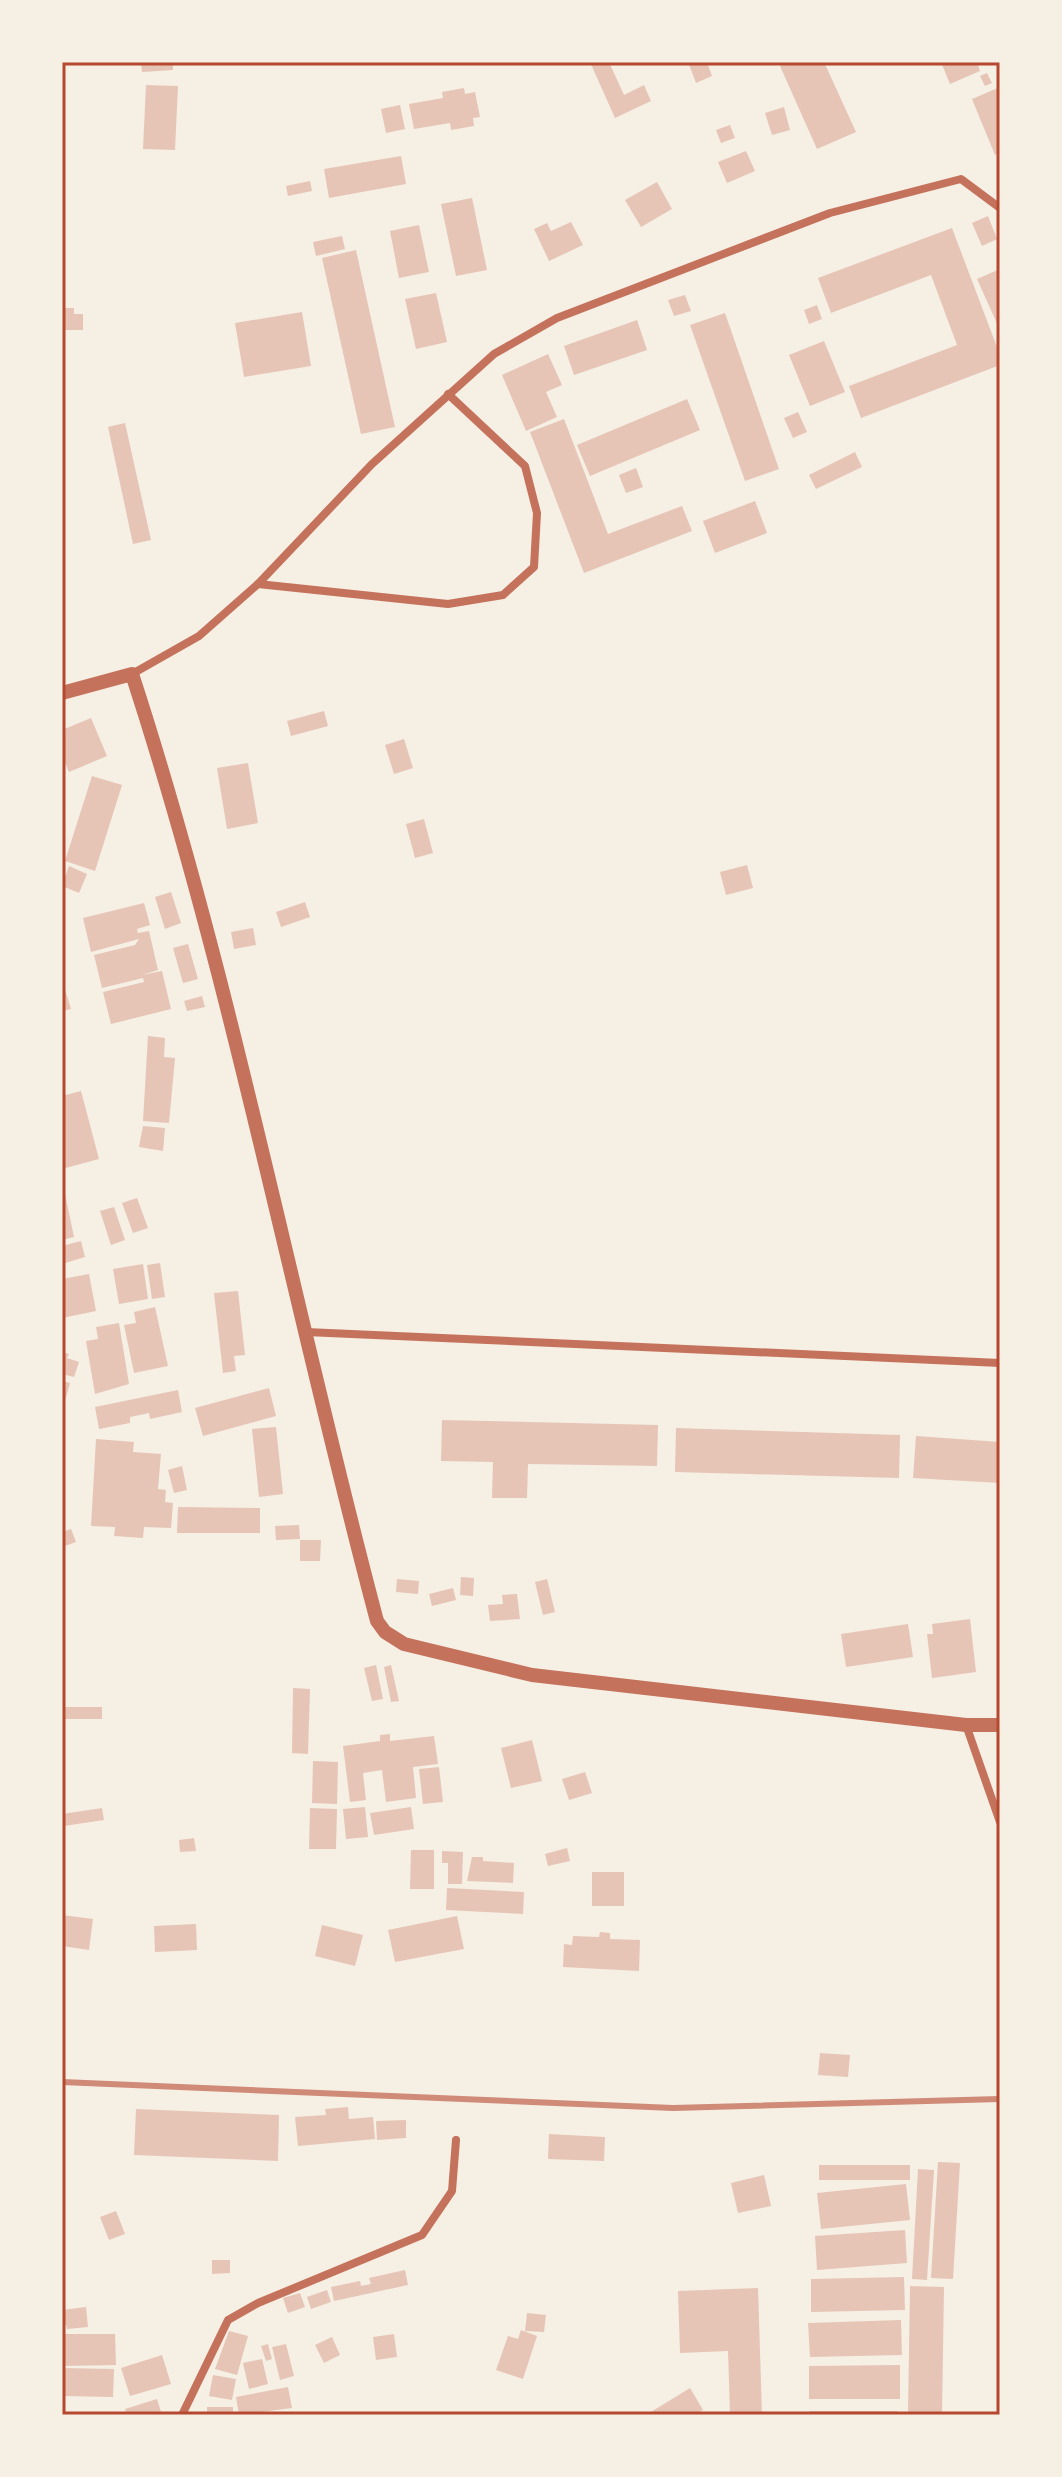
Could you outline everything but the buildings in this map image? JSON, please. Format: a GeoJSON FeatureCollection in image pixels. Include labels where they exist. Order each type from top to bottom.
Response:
{"type":"FeatureCollection","features":[{"type":"Feature","properties":{"kind":"street"},"geometry":{"type":"LineString","coordinates":[[62,693],[132,674],[199,636],[258,584],[372,464],[448,394],[494,354],[557,318],[830,213],[961,179],[1000,208]]}},
{"type":"Feature","properties":{"kind":"street"},"geometry":{"type":"LineString","coordinates":[[258,584],[448,604],[503,595],[534,567],[537,513],[525,466],[448,394]]}},
{"type":"Feature","properties":{"kind":"street"},"geometry":{"type":"LineString","coordinates":[[132,674],[238,1041],[377,1621],[385,1632],[404,1644],[532,1675],[966,1725],[1000,1725]]}},
{"type":"Feature","properties":{"kind":"street"},"geometry":{"type":"LineString","coordinates":[[306,1332],[1000,1363]]}},
{"type":"Feature","properties":{"kind":"street"},"geometry":{"type":"LineString","coordinates":[[966,1725],[1000,1822]]}},
{"type":"Feature","properties":{"kind":"street"},"geometry":{"type":"LineString","coordinates":[[182,2415],[228,2320],[258,2303],[422,2235],[452,2191],[456,2140]]}},
{"type":"Feature","properties":{"kind":"railway"},"geometry":{"type":"LineString","coordinates":[[62,2082],[673,2108],[1000,2099]]}}]}
